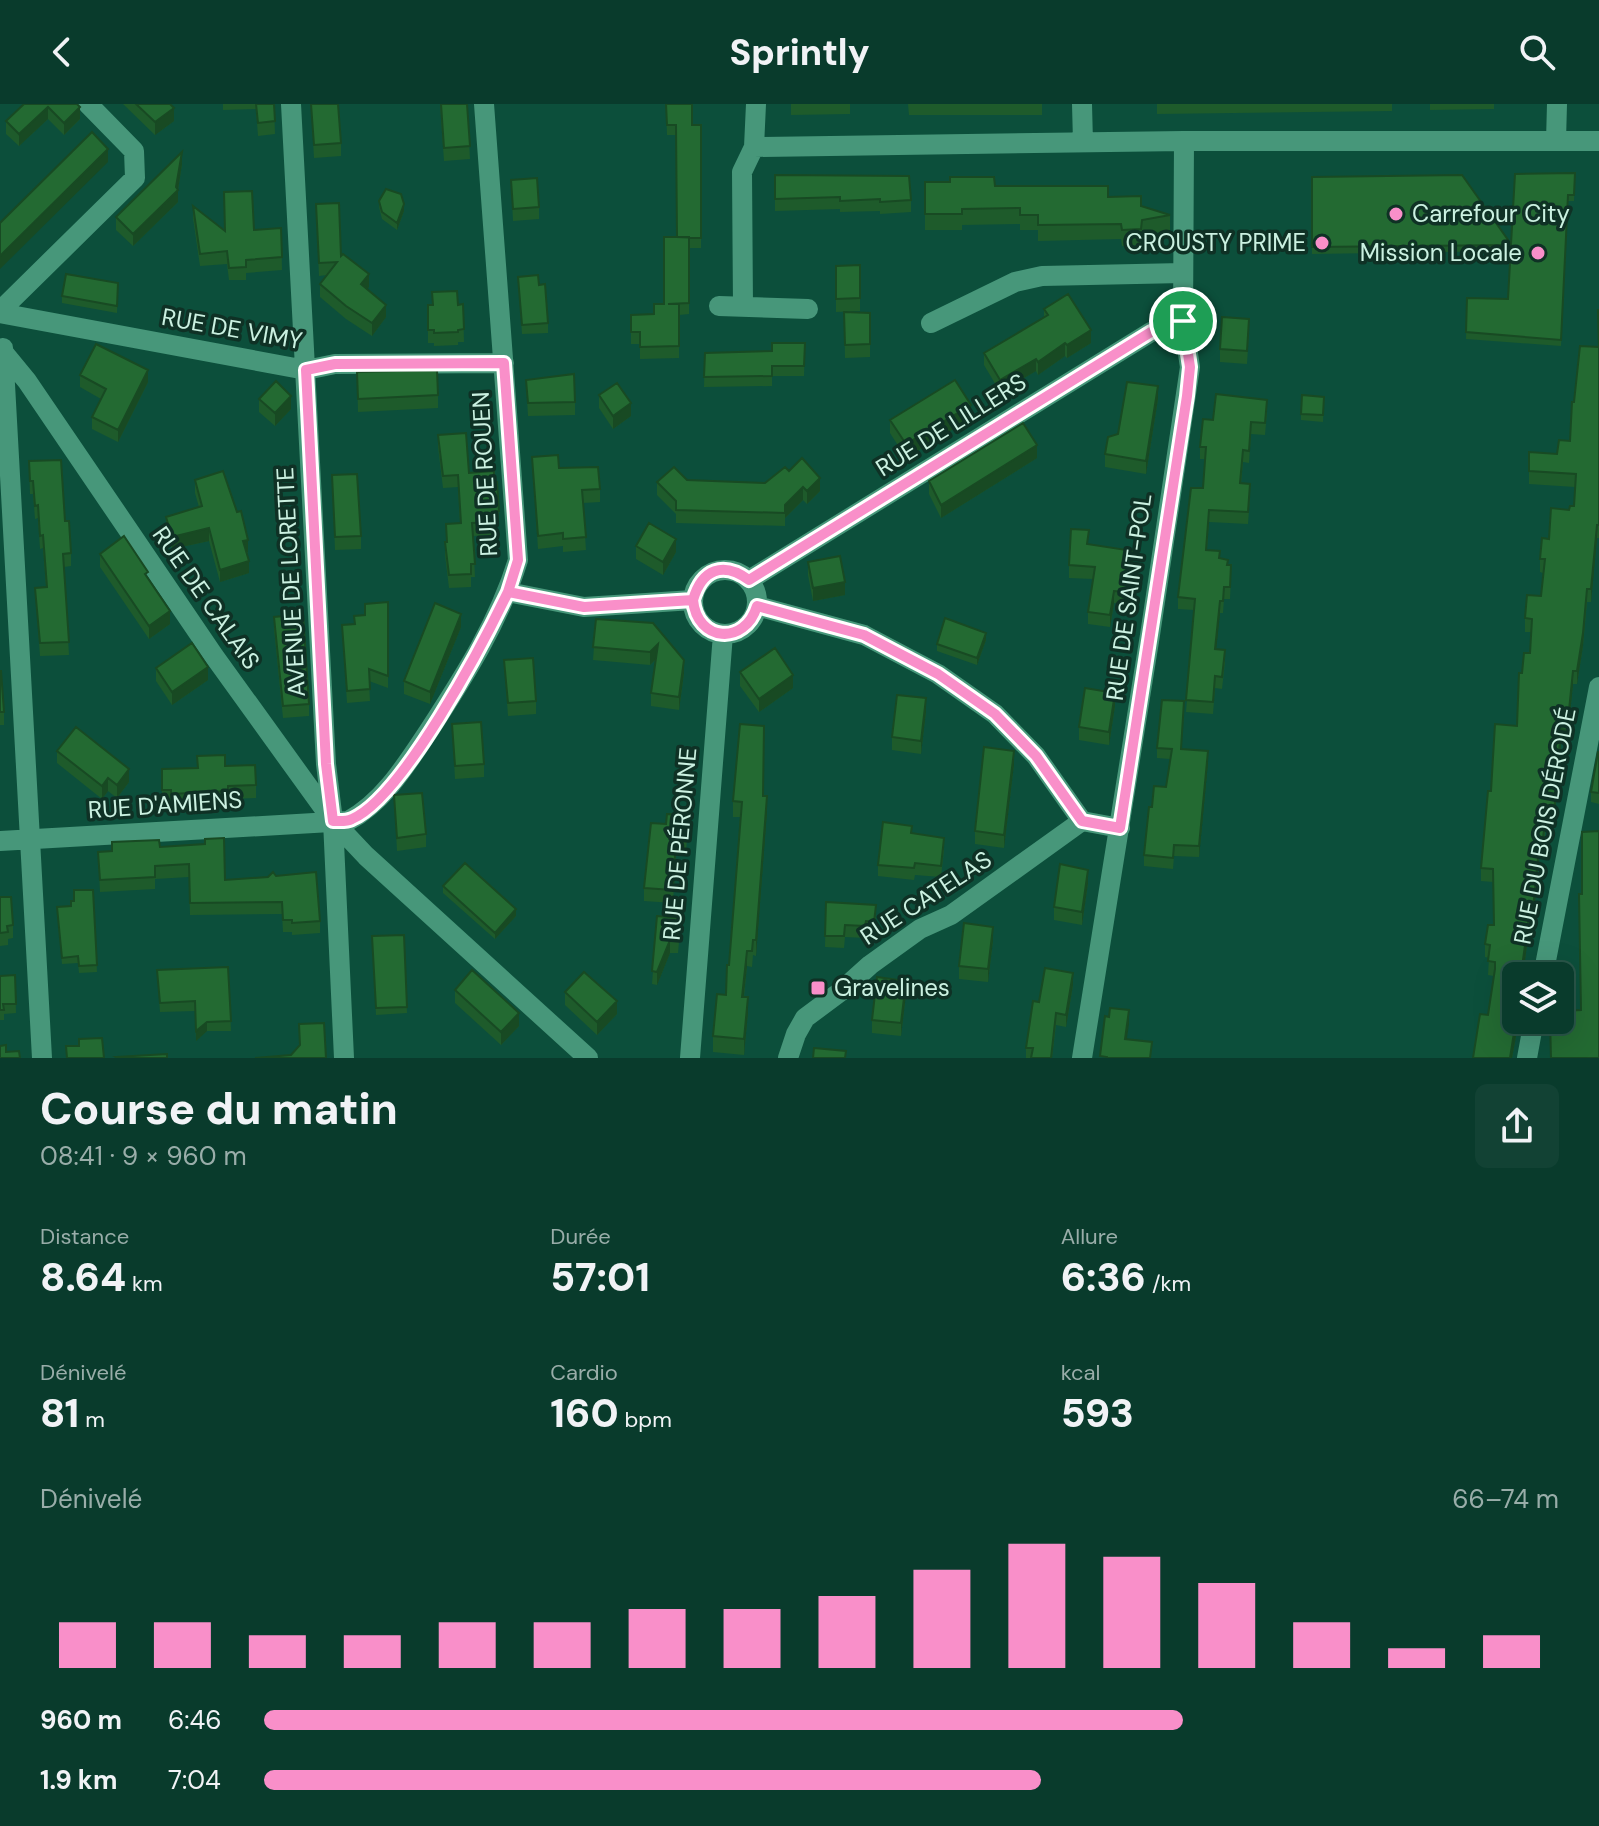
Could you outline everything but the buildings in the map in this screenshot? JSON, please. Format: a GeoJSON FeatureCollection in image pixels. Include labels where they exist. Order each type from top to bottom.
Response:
{"type":"FeatureCollection","features":[{"type":"Feature","properties":{"kind":"street"},"geometry":{"type":"LineString","coordinates":[[0,312],[135,178],[134,151],[88,104]]}},
{"type":"Feature","properties":{"kind":"street","name":"AVENUE DE LORETTE"},"geometry":{"type":"LineString","coordinates":[[291,104],[344,1058]]}},
{"type":"Feature","properties":{"kind":"street","name":"RUE DE ROUEN"},"geometry":{"type":"LineString","coordinates":[[333,821],[348,821],[367,809],[410,758],[471,667],[508,592],[518,560],[484,104]]}},
{"type":"Feature","properties":{"kind":"street"},"geometry":{"type":"LineString","coordinates":[[743,307],[742,172],[754,147],[756,104]]}},
{"type":"Feature","properties":{"kind":"street"},"geometry":{"type":"LineString","coordinates":[[1082,104],[1083,142]]}},
{"type":"Feature","properties":{"kind":"street"},"geometry":{"type":"LineString","coordinates":[[1556,141],[1557,104]]}},
{"type":"Feature","properties":{"kind":"street"},"geometry":{"type":"LineString","coordinates":[[754,147],[1184,141],[1599,141]]}},
{"type":"Feature","properties":{"kind":"street","name":"RUE DE SAINT-POL"},"geometry":{"type":"LineString","coordinates":[[1082,1058],[1187,396],[1190,367],[1183,321],[1184,141]]}},
{"type":"Feature","properties":{"kind":"street"},"geometry":{"type":"LineString","coordinates":[[931,323],[1015,282],[1042,276],[1183,273]]}},
{"type":"Feature","properties":{"kind":"street"},"geometry":{"type":"LineString","coordinates":[[719,306],[808,309]]}},
{"type":"Feature","properties":{"kind":"street","name":"RUE DE VIMY"},"geometry":{"type":"LineString","coordinates":[[0,312],[306,370],[335,364],[504,363]]}},
{"type":"Feature","properties":{"kind":"street","name":"RUE DE LILLERS"},"geometry":{"type":"LineString","coordinates":[[749,580],[1151,332],[1183,321]]}},
{"type":"Feature","properties":{"kind":"street"},"geometry":{"type":"LineString","coordinates":[[2,347],[42,1058]]}},
{"type":"Feature","properties":{"kind":"street","name":"RUE DE CALAIS"},"geometry":{"type":"LineString","coordinates":[[2,347],[193,627],[333,821],[366,856],[588,1058]]}},
{"type":"Feature","properties":{"kind":"street"},"geometry":{"type":"LineString","coordinates":[[717,570],[738,572],[749,580],[756,590],[757,606],[749,624],[742,630],[723,634],[705,627],[699,620],[693,600],[697,585],[717,570]]}},
{"type":"Feature","properties":{"kind":"street"},"geometry":{"type":"LineString","coordinates":[[508,592],[584,607],[693,600]]}},
{"type":"Feature","properties":{"kind":"street"},"geometry":{"type":"LineString","coordinates":[[757,606],[864,635],[938,674],[995,714],[1036,756],[1082,821],[1120,828]]}},
{"type":"Feature","properties":{"kind":"street","name":"RUE DE PÉRONNE"},"geometry":{"type":"LineString","coordinates":[[690,1058],[723,634]]}},
{"type":"Feature","properties":{"kind":"street","name":"RUE DU BOIS DÉRODÉ"},"geometry":{"type":"LineString","coordinates":[[1546,962],[1599,687]]}},
{"type":"Feature","properties":{"kind":"street","name":"RUE D'AMIENS"},"geometry":{"type":"LineString","coordinates":[[0,841],[333,821]]}},
{"type":"Feature","properties":{"kind":"street","name":"RUE CATELAS"},"geometry":{"type":"LineString","coordinates":[[788,1058],[805,1018],[870,965],[920,929],[951,915],[1082,821]]}},
{"type":"Feature","properties":{"kind":"street"},"geometry":{"type":"LineString","coordinates":[[1527,1058],[1531,1034]]}},
{"type":"Feature","properties":{"kind":"place","name":"Carrefour City"},"geometry":{"type":"Point","coordinates":[1396,214]}},
{"type":"Feature","properties":{"kind":"place","name":"CROUSTY PRIME"},"geometry":{"type":"Point","coordinates":[1322,243]}},
{"type":"Feature","properties":{"kind":"place","name":"Mission Locale"},"geometry":{"type":"Point","coordinates":[1538,253]}},
{"type":"Feature","properties":{"kind":"place","name":"Gravelines"},"geometry":{"type":"Point","coordinates":[818,988]}},
{"type":"Feature","properties":{"kind":"route"},"geometry":{"type":"LineString","coordinates":[[1183,321],[1151,332],[749,580],[738,572],[717,570],[697,585],[693,600],[584,607],[508,592],[471,667],[410,758],[367,809],[348,821],[333,821],[326,764],[306,370],[335,364],[504,363],[518,560],[508,592],[584,607],[693,600],[694,609],[705,627],[723,634],[742,630],[749,624],[757,606],[864,635],[938,674],[995,714],[1036,756],[1082,821],[1120,828],[1187,396],[1190,367],[1183,321]]}}]}
